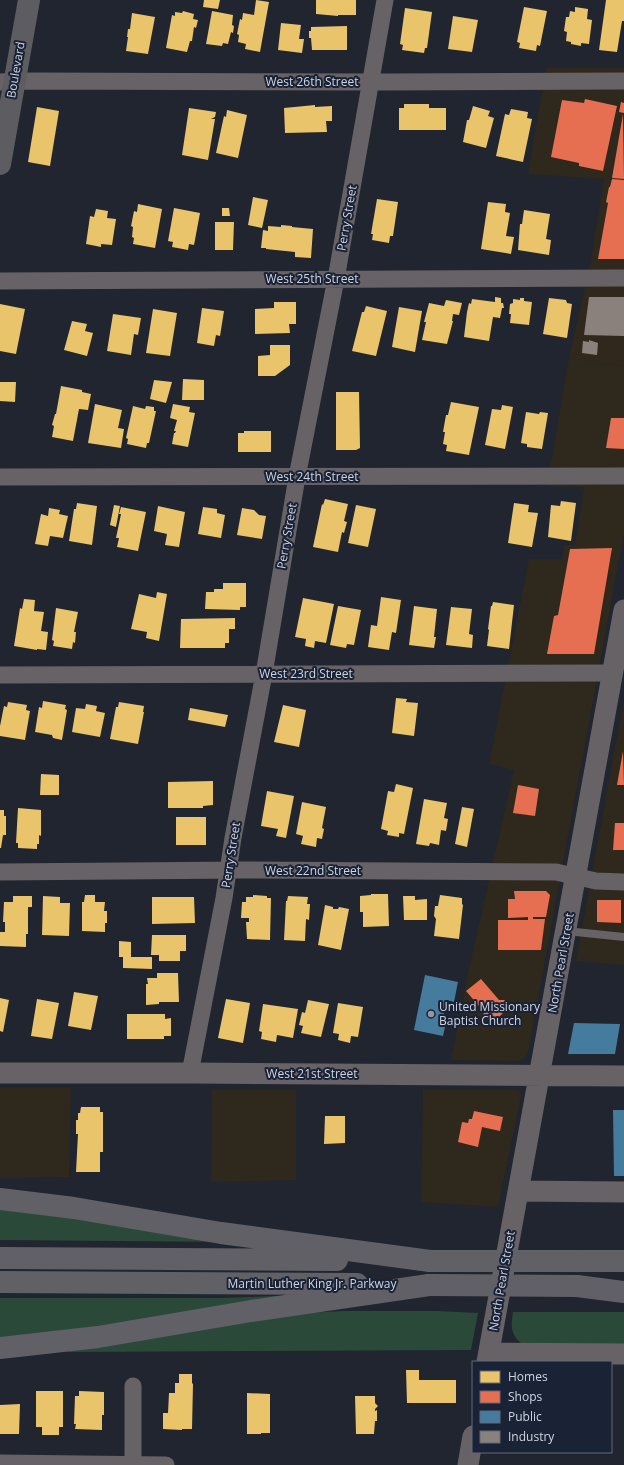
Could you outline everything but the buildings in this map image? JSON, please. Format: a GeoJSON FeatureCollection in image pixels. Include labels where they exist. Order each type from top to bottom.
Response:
{"type":"FeatureCollection","features":[{"type":"Feature","properties":{"kind":"highway"},"geometry":{"type":"LineString","coordinates":[[0,1199],[74,1208],[221,1233],[430,1261]]}},
{"type":"Feature","properties":{"kind":"highway","name":"Martin Luther King Jr. Parkway"},"geometry":{"type":"LineString","coordinates":[[0,1258],[624,1261]]}},
{"type":"Feature","properties":{"kind":"highway","name":"Martin Luther King Jr. Parkway"},"geometry":{"type":"LineString","coordinates":[[0,1282],[624,1286]]}},
{"type":"Feature","properties":{"kind":"highway"},"geometry":{"type":"LineString","coordinates":[[0,1348],[98,1337],[258,1310],[429,1285]]}},
{"type":"Feature","properties":{"kind":"highway"},"geometry":{"type":"LineString","coordinates":[[577,1286],[624,1292]]}},
{"type":"Feature","properties":{"kind":"main road","name":"Boulevard"},"geometry":{"type":"LineString","coordinates":[[0,164],[7,82],[29,0]]}},
{"type":"Feature","properties":{"kind":"street","name":"Perry Street"},"geometry":{"type":"LineString","coordinates":[[190,1073],[264,674],[297,477],[336,279],[385,0]]}},
{"type":"Feature","properties":{"kind":"street","name":"West 26th Street"},"geometry":{"type":"LineString","coordinates":[[7,82],[624,80]]}},
{"type":"Feature","properties":{"kind":"street","name":"West 25th Street"},"geometry":{"type":"LineString","coordinates":[[0,280],[624,278]]}},
{"type":"Feature","properties":{"kind":"street","name":"West 24th Street"},"geometry":{"type":"LineString","coordinates":[[0,477],[624,476]]}},
{"type":"Feature","properties":{"kind":"street","name":"North Pearl Street"},"geometry":{"type":"LineString","coordinates":[[488,1357],[576,876],[615,684],[624,610]]}},
{"type":"Feature","properties":{"kind":"street","name":"West 23rd Street"},"geometry":{"type":"LineString","coordinates":[[0,675],[264,674],[615,684]]}},
{"type":"Feature","properties":{"kind":"street","name":"West 22nd Street"},"geometry":{"type":"LineString","coordinates":[[0,872],[228,870],[556,872],[596,881],[624,882]]}},
{"type":"Feature","properties":{"kind":"street","name":"West 21st Street"},"geometry":{"type":"LineString","coordinates":[[0,1073],[624,1076]]}},
{"type":"Feature","properties":{"kind":"street"},"geometry":{"type":"LineString","coordinates":[[519,1191],[624,1192]]}},
{"type":"Feature","properties":{"kind":"street"},"geometry":{"type":"LineString","coordinates":[[488,1357],[624,1354]]}},
{"type":"Feature","properties":{"kind":"street"},"geometry":{"type":"LineString","coordinates":[[133,1465],[134,1386]]}},
{"type":"Feature","properties":{"kind":"street"},"geometry":{"type":"LineString","coordinates":[[468,1465],[472,1442]]}},
{"type":"Feature","properties":{"kind":"street"},"geometry":{"type":"LineString","coordinates":[[0,1464],[166,1465]]}},
{"type":"Feature","properties":{"kind":"lane"},"geometry":{"type":"LineString","coordinates":[[566,931],[624,937]]}},
{"type":"Feature","properties":{"kind":"shaded area"},"geometry":{"type":"Polygon","coordinates":[[[546,68],[624,68],[624,266],[590,266],[604,179],[528,174],[546,68]]]}},
{"type":"Feature","properties":{"kind":"shaded area"},"geometry":{"type":"Polygon","coordinates":[[[590,266],[624,266],[624,366],[569,358],[590,266]]]}},
{"type":"Feature","properties":{"kind":"shaded area"},"geometry":{"type":"Polygon","coordinates":[[[569,358],[624,366],[624,533],[528,1052],[524,1058],[519,1061],[451,1060],[469,969],[514,770],[489,764],[529,559],[562,559],[564,545],[575,545],[584,487],[547,486],[569,358]]]}},
{"type":"Feature","properties":{"kind":"shaded area"},"geometry":{"type":"Polygon","coordinates":[[[624,699],[624,965],[576,961],[624,699]]]}},
{"type":"Feature","properties":{"kind":"shaded area"},"geometry":{"type":"Polygon","coordinates":[[[0,1088],[71,1088],[69,1177],[0,1178],[0,1088]]]}},
{"type":"Feature","properties":{"kind":"shaded area"},"geometry":{"type":"Polygon","coordinates":[[[212,1090],[296,1090],[296,1180],[211,1182],[212,1090]]]}},
{"type":"Feature","properties":{"kind":"shaded area"},"geometry":{"type":"Polygon","coordinates":[[[423,1090],[520,1091],[521,1096],[498,1207],[421,1202],[423,1090]]]}},
{"type":"Feature","properties":{"kind":"green space"},"geometry":{"type":"Polygon","coordinates":[[[0,1206],[233,1242],[0,1240],[0,1206]]]}},
{"type":"Feature","properties":{"kind":"green space"},"geometry":{"type":"Polygon","coordinates":[[[301,1295],[123,1324],[0,1338],[0,1298],[221,1298],[301,1295]]]}},
{"type":"Feature","properties":{"kind":"green space"},"geometry":{"type":"Polygon","coordinates":[[[344,1311],[437,1311],[478,1313],[471,1350],[66,1352],[108,1341],[284,1314],[344,1311]]]}},
{"type":"Feature","properties":{"kind":"green space"},"geometry":{"type":"Polygon","coordinates":[[[513,1312],[624,1312],[624,1347],[521,1343],[517,1340],[513,1333],[513,1312]]]}},
{"type":"Feature","properties":{"kind":"place","name":"United Missionary Baptist Church"},"geometry":{"type":"Point","coordinates":[431,1014]}}]}
